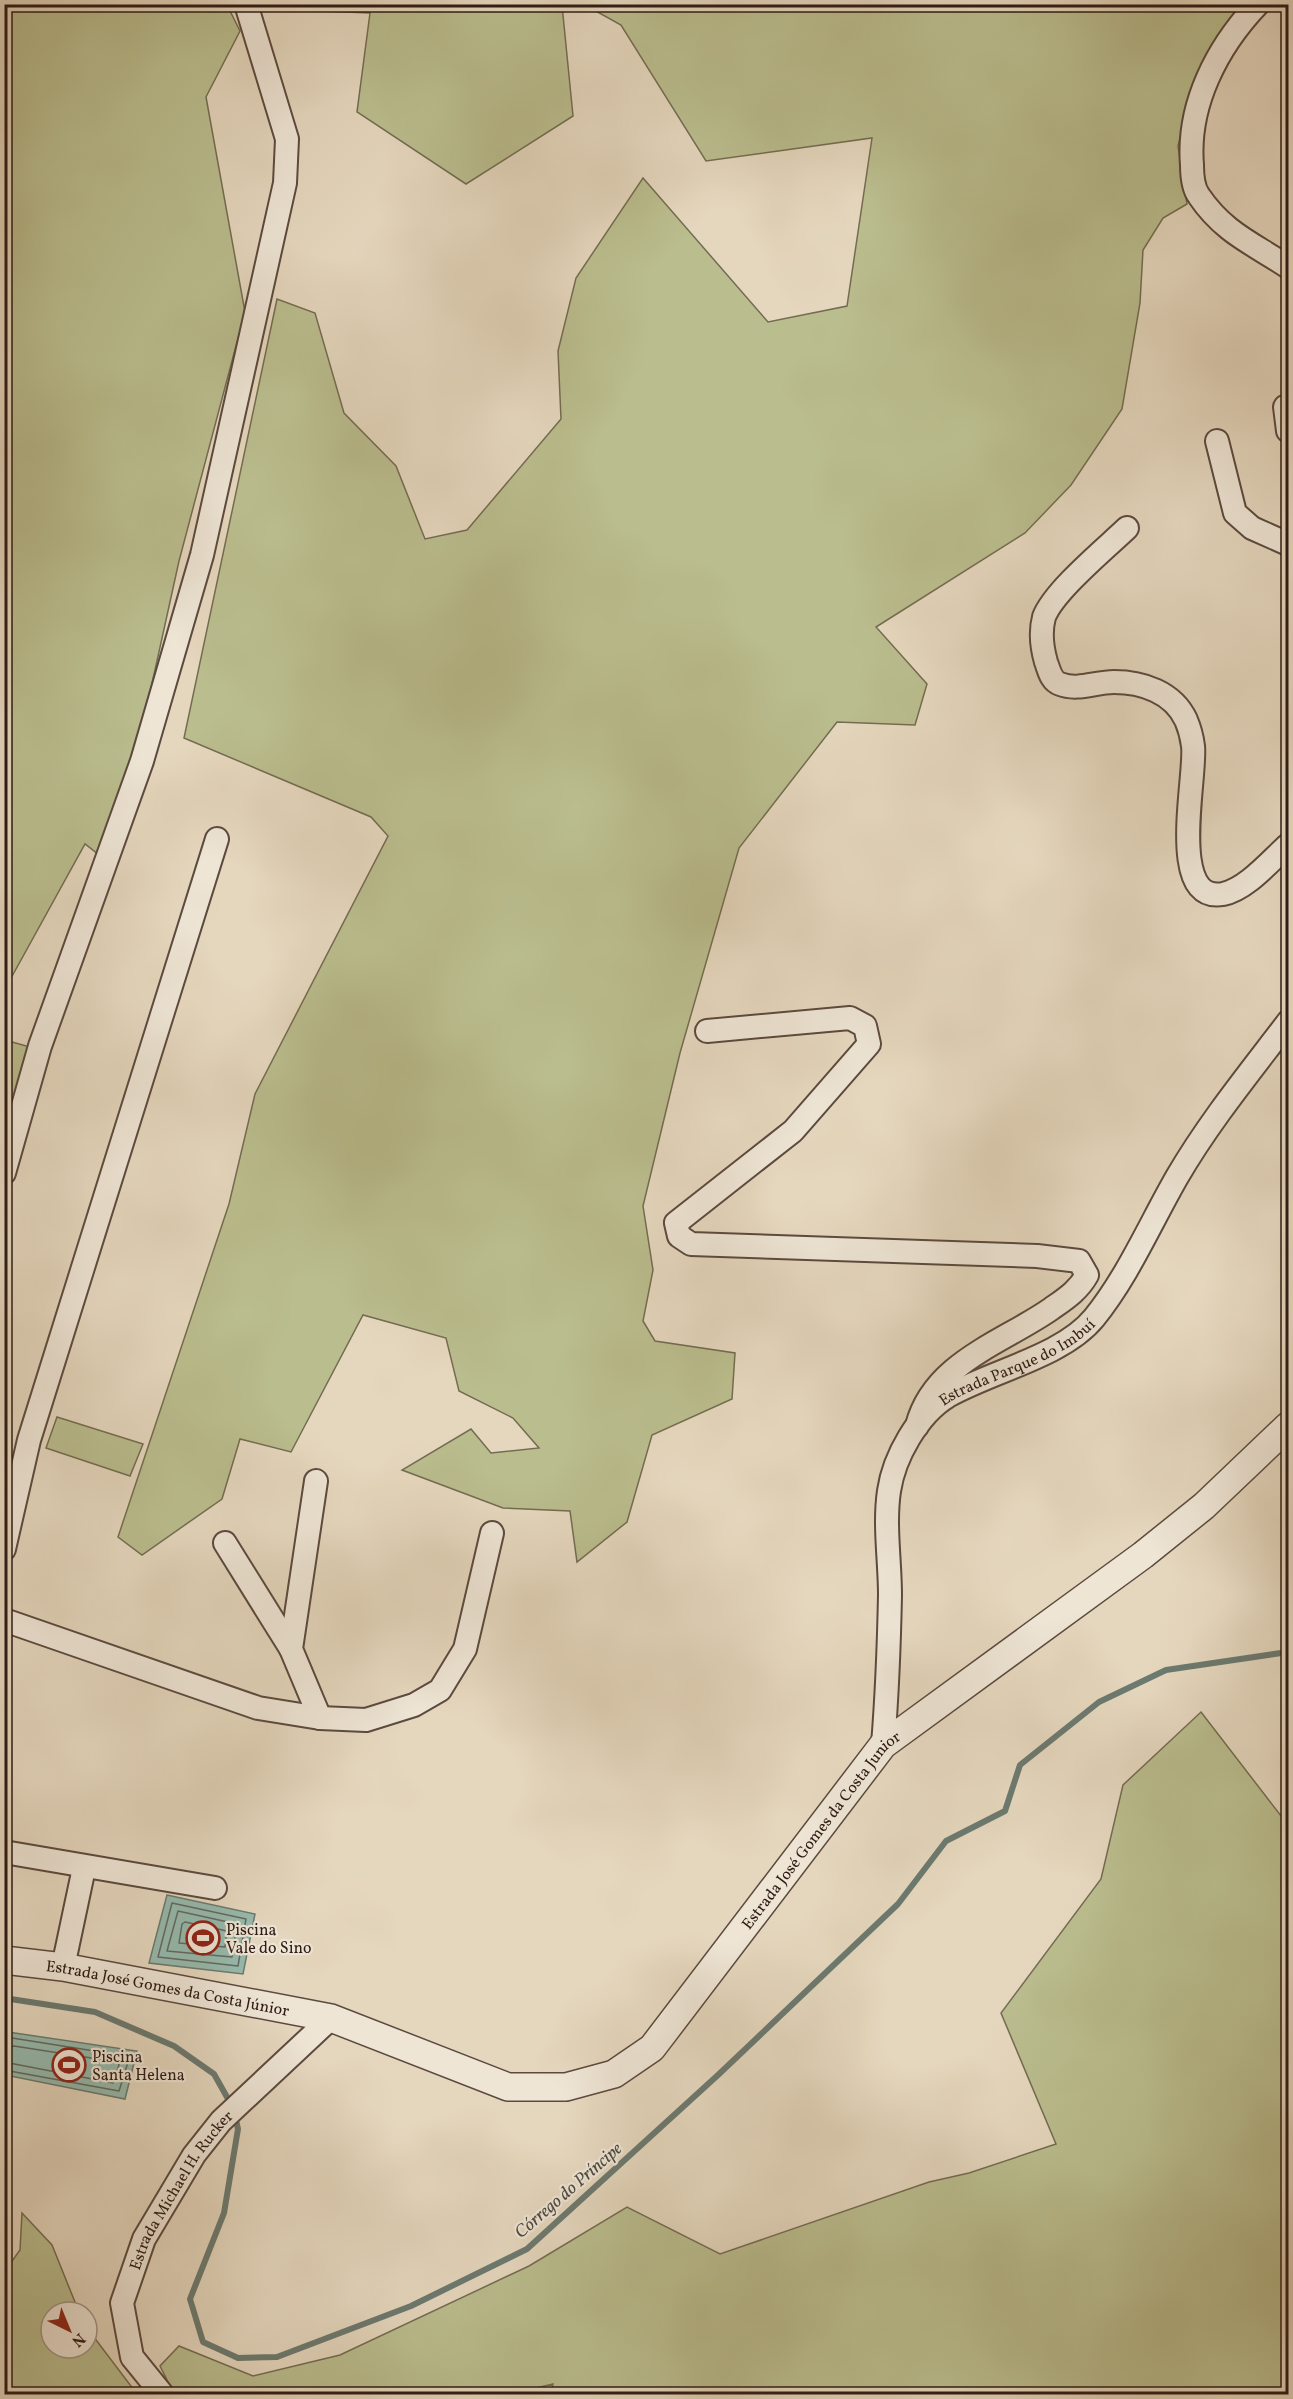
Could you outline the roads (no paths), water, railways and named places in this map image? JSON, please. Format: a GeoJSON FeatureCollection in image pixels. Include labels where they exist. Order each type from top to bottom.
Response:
{"type":"FeatureCollection","features":[{"type":"Feature","properties":{"kind":"street"},"geometry":{"type":"LineString","coordinates":[[4,1173],[40,1046],[142,761],[202,555],[285,183],[287,139],[246,4]]}},
{"type":"Feature","properties":{"kind":"street"},"geometry":{"type":"LineString","coordinates":[[1258,4],[1234,30],[1211,72],[1196,108],[1190,147],[1192,176],[1197,195],[1216,217],[1249,245],[1288,267]]}},
{"type":"Feature","properties":{"kind":"street"},"geometry":{"type":"LineString","coordinates":[[1285,407],[1288,431]]}},
{"type":"Feature","properties":{"kind":"street"},"geometry":{"type":"LineString","coordinates":[[1217,441],[1235,513],[1252,528],[1288,544]]}},
{"type":"Feature","properties":{"kind":"street"},"geometry":{"type":"LineString","coordinates":[[1127,528],[1051,603],[1044,620],[1042,647],[1050,676],[1058,684],[1075,687],[1113,682],[1154,688],[1171,701],[1185,719],[1194,747],[1188,858],[1195,882],[1208,891],[1223,894],[1244,884],[1288,845]]}},
{"type":"Feature","properties":{"kind":"street"},"geometry":{"type":"LineString","coordinates":[[4,1550],[29,1440],[217,839]]}},
{"type":"Feature","properties":{"kind":"street"},"geometry":{"type":"LineString","coordinates":[[707,1031],[850,1018],[865,1026],[869,1044],[793,1131],[676,1223],[679,1236],[691,1244],[1037,1256],[1079,1261],[1087,1275],[1078,1289],[1026,1327],[962,1363],[931,1391],[917,1426]]}},
{"type":"Feature","properties":{"kind":"street","name":"Estrada Parque do Imbuí"},"geometry":{"type":"LineString","coordinates":[[883,1745],[890,1595],[889,1490],[901,1454],[917,1426],[944,1398],[980,1378],[1058,1347],[1080,1333],[1095,1317],[1127,1268],[1178,1175],[1216,1118],[1288,1022]]}},
{"type":"Feature","properties":{"kind":"street","name":"Estrada José Gomes da Costa Junior"},"geometry":{"type":"LineString","coordinates":[[331,2018],[508,2087],[566,2087],[614,2074],[652,2049],[883,1745],[1143,1555],[1204,1506],[1288,1426]]}},
{"type":"Feature","properties":{"kind":"street"},"geometry":{"type":"LineString","coordinates":[[291,1649],[316,1481]]}},
{"type":"Feature","properties":{"kind":"street"},"geometry":{"type":"LineString","coordinates":[[4,1620],[258,1708],[320,1718],[366,1720],[414,1705],[440,1690],[465,1649],[492,1533]]}},
{"type":"Feature","properties":{"kind":"street"},"geometry":{"type":"LineString","coordinates":[[225,1543],[291,1649],[320,1718]]}},
{"type":"Feature","properties":{"kind":"street"},"geometry":{"type":"LineString","coordinates":[[4,1852],[84,1868],[215,1888]]}},
{"type":"Feature","properties":{"kind":"street"},"geometry":{"type":"LineString","coordinates":[[63,1967],[84,1868]]}},
{"type":"Feature","properties":{"kind":"street","name":"Estrada José Gomes da Costa Júnior"},"geometry":{"type":"LineString","coordinates":[[4,1960],[63,1967],[331,2018]]}},
{"type":"Feature","properties":{"kind":"street","name":"Estrada Michael H. Rucker"},"geometry":{"type":"LineString","coordinates":[[162,2394],[132,2357],[122,2303],[144,2239],[194,2155],[221,2121],[331,2018]]}},
{"type":"Feature","properties":{"kind":"water","name":"Piscina Vale do Sino"},"geometry":{"type":"Polygon","coordinates":[[[167,1895],[255,1914],[243,1974],[149,1963],[167,1895]]]}},
{"type":"Feature","properties":{"kind":"water","name":"Piscina Santa Helena"},"geometry":{"type":"Polygon","coordinates":[[[8,2032],[137,2051],[125,2099],[5,2075],[8,2032]]]}},
{"type":"Feature","properties":{"kind":"waterway","name":"Córrego do Príncipe"},"geometry":{"type":"LineString","coordinates":[[235,2116],[238,2129],[224,2213],[190,2299],[203,2342],[238,2358],[277,2357],[411,2306],[527,2249],[718,2075],[898,1904],[946,1841],[1005,1811],[1020,1765],[1099,1702],[1166,1670],[1288,1652]]}},
{"type":"Feature","properties":{"kind":"waterway","name":"Córrego do Príncipe"},"geometry":{"type":"LineString","coordinates":[[4,1998],[95,2012],[174,2046],[214,2074],[232,2106]]}},
{"type":"Feature","properties":{"kind":"place","name":"Piscina Vale do Sino"},"geometry":{"type":"Point","coordinates":[203,1938]}},
{"type":"Feature","properties":{"kind":"place","name":"Piscina Santa Helena"},"geometry":{"type":"Point","coordinates":[69,2065]}}]}
